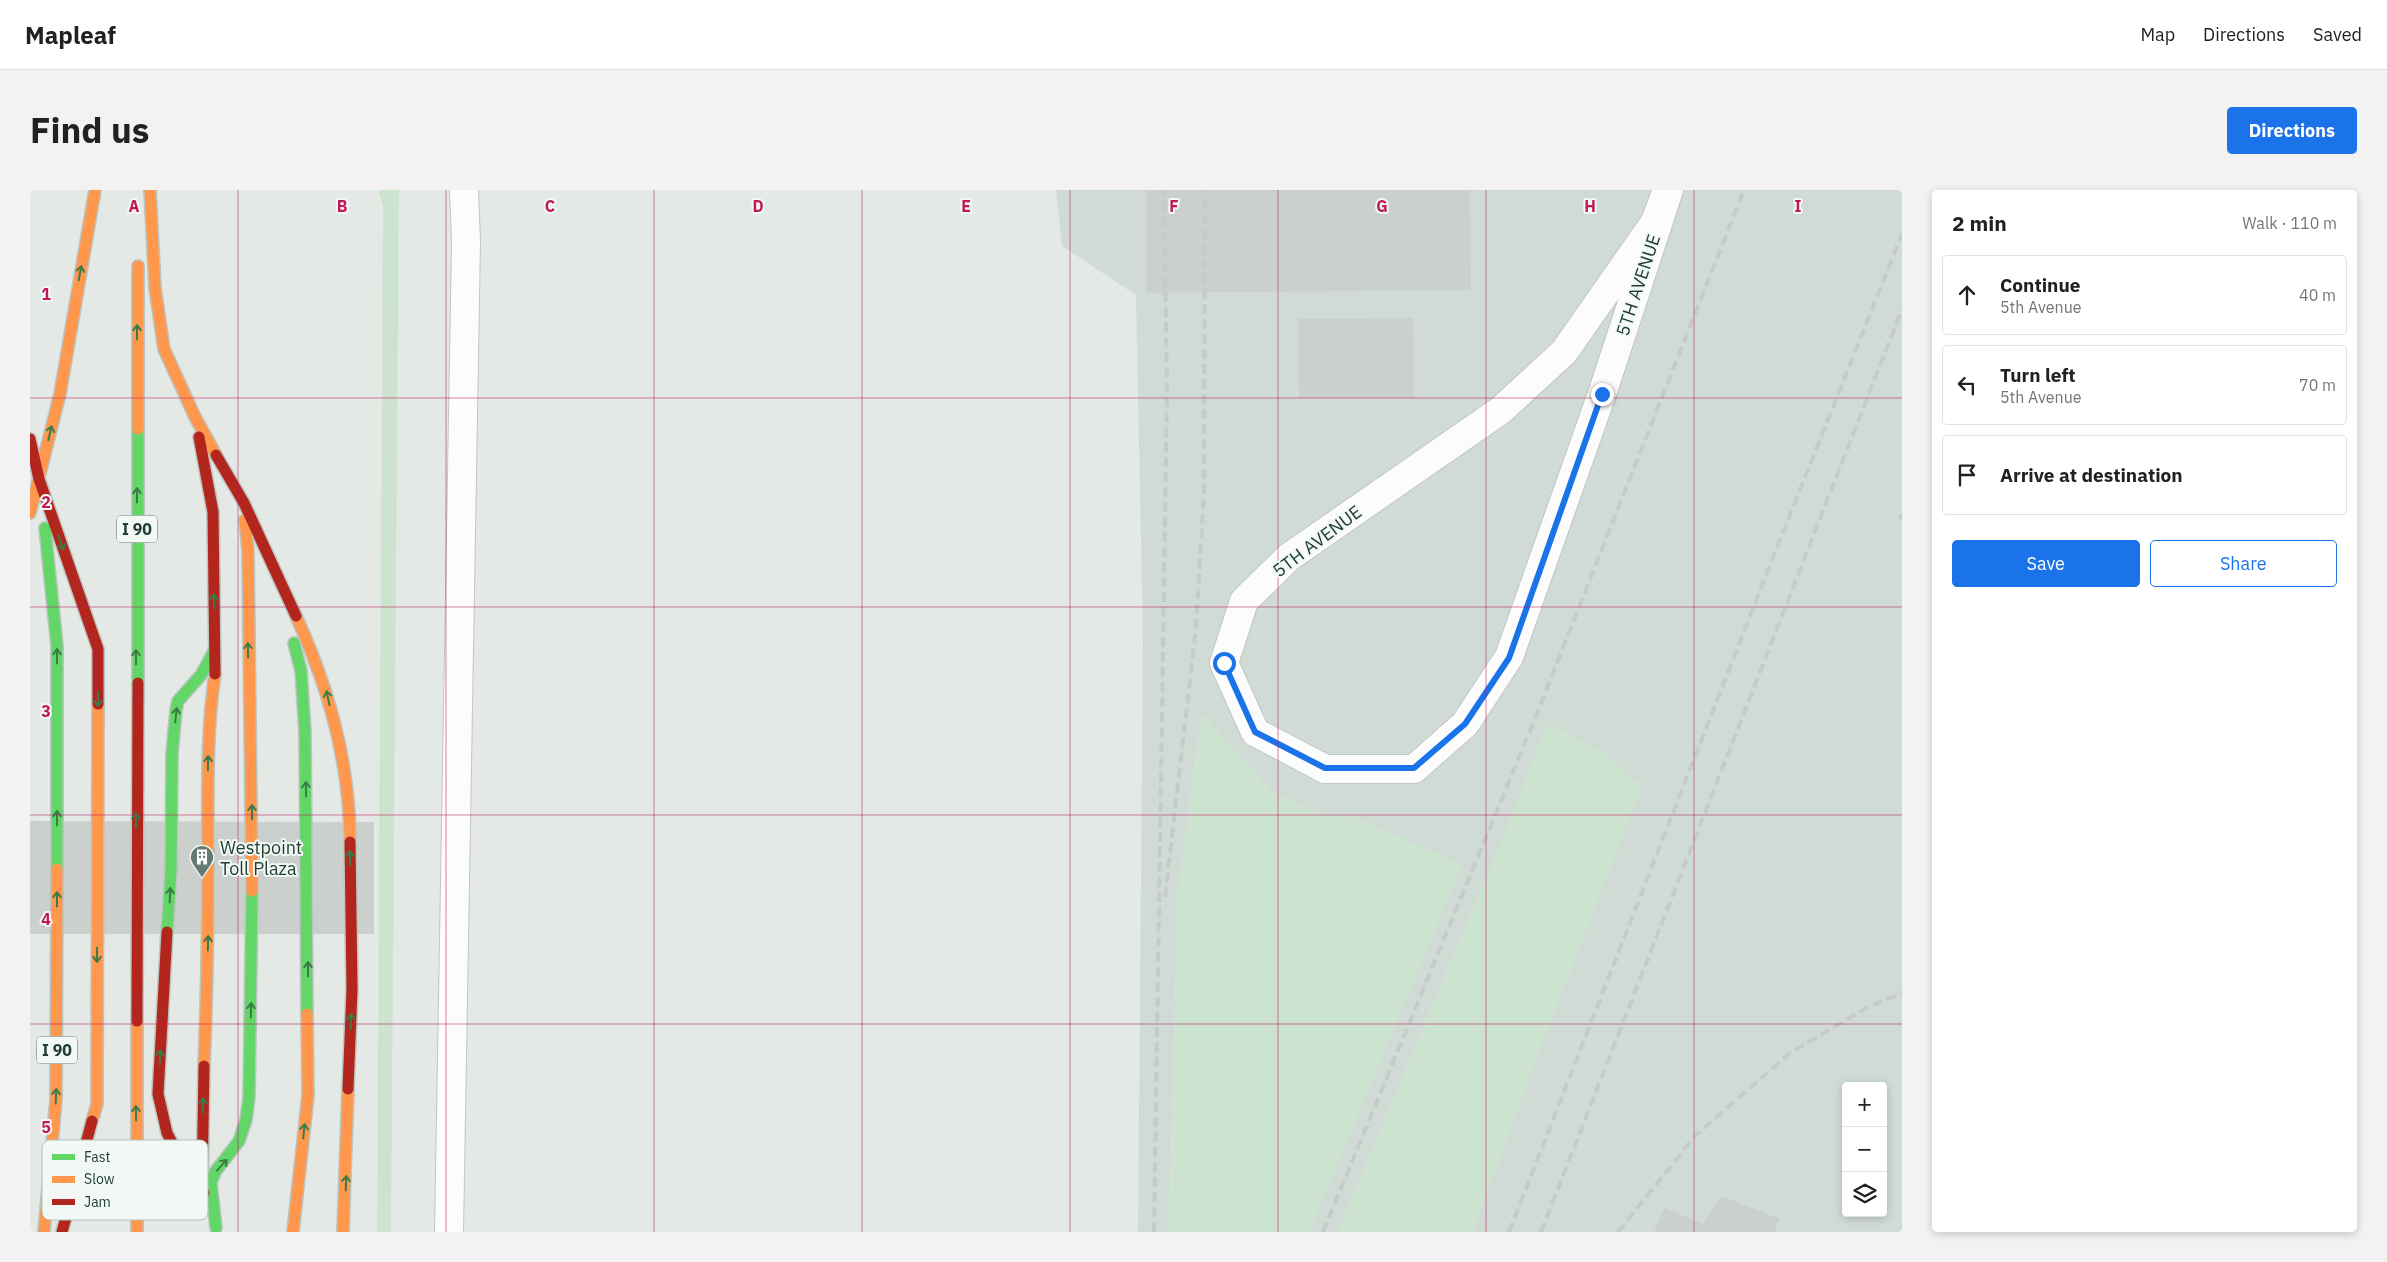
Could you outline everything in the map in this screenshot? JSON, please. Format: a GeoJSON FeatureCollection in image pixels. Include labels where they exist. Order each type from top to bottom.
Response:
{"type":"FeatureCollection","features":[{"type":"Feature","properties":{"kind":"highway","name":"I 90"},"geometry":{"type":"LineString","coordinates":[[30,513],[40,481],[55,412],[95,190]]}},
{"type":"Feature","properties":{"kind":"highway"},"geometry":{"type":"LineString","coordinates":[[138,190],[153,260],[171,318]]}},
{"type":"Feature","properties":{"kind":"highway"},"geometry":{"type":"LineString","coordinates":[[150,190],[155,288],[164,348],[195,417],[240,497],[304,633],[326,690],[350,810],[352,990],[343,1232]]}},
{"type":"Feature","properties":{"kind":"highway","name":"I 90"},"geometry":{"type":"LineString","coordinates":[[137,1140],[138,249]]}},
{"type":"Feature","properties":{"kind":"highway"},"geometry":{"type":"LineString","coordinates":[[195,417],[213,512],[214,648],[216,672],[210,708],[208,764],[208,973],[202,1140]]}},
{"type":"Feature","properties":{"kind":"highway"},"geometry":{"type":"LineString","coordinates":[[216,431],[240,497],[248,550],[252,873],[249,1097],[246,1120],[239,1141],[216,1172],[211,1183],[216,1230]]}},
{"type":"Feature","properties":{"kind":"highway","name":"I 90"},"geometry":{"type":"LineString","coordinates":[[30,439],[40,481],[98,649],[97,1104],[87,1140]]}},
{"type":"Feature","properties":{"kind":"highway","name":"I 90"},"geometry":{"type":"LineString","coordinates":[[34,539],[40,481]]}},
{"type":"Feature","properties":{"kind":"highway","name":"I 90"},"geometry":{"type":"LineString","coordinates":[[40,481],[57,646],[56,1100],[52,1140]]}},
{"type":"Feature","properties":{"kind":"highway"},"geometry":{"type":"LineString","coordinates":[[279,579],[301,671],[306,784],[308,1095],[293,1232]]}},
{"type":"Feature","properties":{"kind":"highway"},"geometry":{"type":"LineString","coordinates":[[170,1140],[158,1094],[171,871],[172,754],[178,701],[201,676],[212,658],[214,648]]}},
{"type":"Feature","properties":{"kind":"highway"},"geometry":{"type":"LineString","coordinates":[[208,1207],[216,1230]]}},
{"type":"Feature","properties":{"kind":"street"},"geometry":{"type":"LineString","coordinates":[[449,1232],[466,262],[464,190]]}},
{"type":"Feature","properties":{"kind":"street","name":"5TH AVENUE"},"geometry":{"type":"LineString","coordinates":[[1668,190],[1602,394],[1509,658],[1465,724],[1414,768],[1325,768],[1255,732],[1224,663],[1244,600],[1289,558],[1501,410],[1564,352],[1655,222],[1668,190]]}},
{"type":"Feature","properties":{"kind":"shaded area"},"geometry":{"type":"Polygon","coordinates":[[[1056,190],[1902,190],[1902,1232],[1472,1232],[1528,1080],[1487,876],[1338,1232],[1309,1232],[1365,1093],[1357,818],[1317,813],[1270,791],[1202,714],[1178,893],[1169,1232],[1138,1232],[1143,641],[1136,295],[1062,246],[1056,190]]]}},
{"type":"Feature","properties":{"kind":"green space"},"geometry":{"type":"Polygon","coordinates":[[[378,190],[399,190],[391,1232],[377,1232],[383,206],[378,190]]]}},
{"type":"Feature","properties":{"kind":"green space"},"geometry":{"type":"Polygon","coordinates":[[[1202,714],[1270,791],[1317,813],[1357,818],[1462,865],[1309,1232],[1169,1232],[1178,893],[1202,714]]]}},
{"type":"Feature","properties":{"kind":"green space"},"geometry":{"type":"Polygon","coordinates":[[[1548,723],[1604,753],[1642,786],[1528,1080],[1472,1232],[1338,1232],[1487,876],[1548,723]]]}},
{"type":"Feature","properties":{"kind":"building"},"geometry":{"type":"Polygon","coordinates":[[[1146,190],[1470,190],[1471,290],[1146,293],[1146,190]]]}},
{"type":"Feature","properties":{"kind":"building"},"geometry":{"type":"Polygon","coordinates":[[[1413,318],[1414,398],[1299,398],[1298,319],[1413,318]]]}},
{"type":"Feature","properties":{"kind":"building","name":"Westpoint Toll Plaza"},"geometry":{"type":"Polygon","coordinates":[[[30,821],[374,822],[374,934],[30,934],[30,821]]]}},
{"type":"Feature","properties":{"kind":"building"},"geometry":{"type":"Polygon","coordinates":[[[1721,1196],[1780,1219],[1774,1232],[1654,1232],[1664,1208],[1703,1224],[1721,1196]]]}},
{"type":"Feature","properties":{"kind":"railway"},"geometry":{"type":"LineString","coordinates":[[1154,1232],[1167,392],[1164,190]]}},
{"type":"Feature","properties":{"kind":"railway"},"geometry":{"type":"LineString","coordinates":[[1165,897],[1196,628],[1204,494],[1205,190]]}},
{"type":"Feature","properties":{"kind":"railway"},"geometry":{"type":"LineString","coordinates":[[1323,1232],[1534,721],[1744,190]]}},
{"type":"Feature","properties":{"kind":"railway"},"geometry":{"type":"LineString","coordinates":[[1509,1232],[1768,570],[1902,234]]}},
{"type":"Feature","properties":{"kind":"railway"},"geometry":{"type":"LineString","coordinates":[[1541,1232],[1902,309]]}},
{"type":"Feature","properties":{"kind":"railway"},"geometry":{"type":"LineString","coordinates":[[1900,519],[1902,515]]}},
{"type":"Feature","properties":{"kind":"railway"},"geometry":{"type":"LineString","coordinates":[[1618,1232],[1695,1136],[1790,1053],[1868,1007],[1902,993]]}},
{"type":"Feature","properties":{"kind":"traffic: fast"},"geometry":{"type":"LineString","coordinates":[[138,429],[138,683]]}},
{"type":"Feature","properties":{"kind":"traffic: fast"},"geometry":{"type":"LineString","coordinates":[[45,528],[57,646],[57,869]]}},
{"type":"Feature","properties":{"kind":"traffic: fast"},"geometry":{"type":"LineString","coordinates":[[294,643],[301,671],[305,732],[307,1014]]}},
{"type":"Feature","properties":{"kind":"traffic: fast"},"geometry":{"type":"LineString","coordinates":[[167,932],[171,871],[172,754],[176,710],[178,701],[201,675],[214,651]]}},
{"type":"Feature","properties":{"kind":"traffic: fast"},"geometry":{"type":"LineString","coordinates":[[216,1228],[211,1183],[215,1172],[239,1141],[246,1120],[249,1097],[252,891]]}},
{"type":"Feature","properties":{"kind":"traffic: slow"},"geometry":{"type":"LineString","coordinates":[[30,513],[60,394],[95,190]]}},
{"type":"Feature","properties":{"kind":"traffic: slow"},"geometry":{"type":"LineString","coordinates":[[150,190],[155,288],[164,349],[195,417],[216,455]]}},
{"type":"Feature","properties":{"kind":"traffic: slow"},"geometry":{"type":"LineString","coordinates":[[138,266],[138,429]]}},
{"type":"Feature","properties":{"kind":"traffic: slow"},"geometry":{"type":"LineString","coordinates":[[245,520],[248,551],[252,891]]}},
{"type":"Feature","properties":{"kind":"traffic: slow"},"geometry":{"type":"LineString","coordinates":[[296,616],[318,670],[335,726],[346,784],[350,842]]}},
{"type":"Feature","properties":{"kind":"traffic: slow"},"geometry":{"type":"LineString","coordinates":[[204,1066],[208,935],[208,765],[210,719],[215,674]]}},
{"type":"Feature","properties":{"kind":"traffic: slow"},"geometry":{"type":"LineString","coordinates":[[92,1121],[97,1104],[98,704]]}},
{"type":"Feature","properties":{"kind":"traffic: slow"},"geometry":{"type":"LineString","coordinates":[[52,1140],[56,1100],[57,869]]}},
{"type":"Feature","properties":{"kind":"traffic: slow"},"geometry":{"type":"LineString","coordinates":[[293,1232],[308,1095],[307,1014]]}},
{"type":"Feature","properties":{"kind":"traffic: slow"},"geometry":{"type":"LineString","coordinates":[[137,1021],[137,1140]]}},
{"type":"Feature","properties":{"kind":"traffic: slow"},"geometry":{"type":"LineString","coordinates":[[343,1232],[348,1089]]}},
{"type":"Feature","properties":{"kind":"traffic: slow"},"geometry":{"type":"LineString","coordinates":[[44,1232],[45,1220]]}},
{"type":"Feature","properties":{"kind":"traffic: slow"},"geometry":{"type":"LineString","coordinates":[[137,1220],[137,1232]]}},
{"type":"Feature","properties":{"kind":"traffic: jam"},"geometry":{"type":"LineString","coordinates":[[199,437],[213,512],[215,674]]}},
{"type":"Feature","properties":{"kind":"traffic: jam"},"geometry":{"type":"LineString","coordinates":[[30,439],[39,479],[98,649],[98,704]]}},
{"type":"Feature","properties":{"kind":"traffic: jam"},"geometry":{"type":"LineString","coordinates":[[216,455],[244,503],[296,616]]}},
{"type":"Feature","properties":{"kind":"traffic: jam"},"geometry":{"type":"LineString","coordinates":[[137,1021],[138,683]]}},
{"type":"Feature","properties":{"kind":"traffic: jam"},"geometry":{"type":"LineString","coordinates":[[348,1089],[352,990],[350,842]]}},
{"type":"Feature","properties":{"kind":"traffic: jam"},"geometry":{"type":"LineString","coordinates":[[167,932],[158,1094],[167,1133],[171,1140]]}},
{"type":"Feature","properties":{"kind":"traffic: jam"},"geometry":{"type":"LineString","coordinates":[[203,1140],[204,1066]]}},
{"type":"Feature","properties":{"kind":"traffic: jam"},"geometry":{"type":"LineString","coordinates":[[87,1140],[92,1121]]}},
{"type":"Feature","properties":{"kind":"traffic: jam"},"geometry":{"type":"LineString","coordinates":[[62,1232],[65,1220]]}},
{"type":"Feature","properties":{"kind":"place","name":"Westpoint Toll Plaza"},"geometry":{"type":"Point","coordinates":[202,878]}},
{"type":"Feature","properties":{"kind":"route"},"geometry":{"type":"LineString","coordinates":[[1224,663],[1255,732],[1325,768],[1414,768],[1465,724],[1509,658],[1602,394]]}}]}
